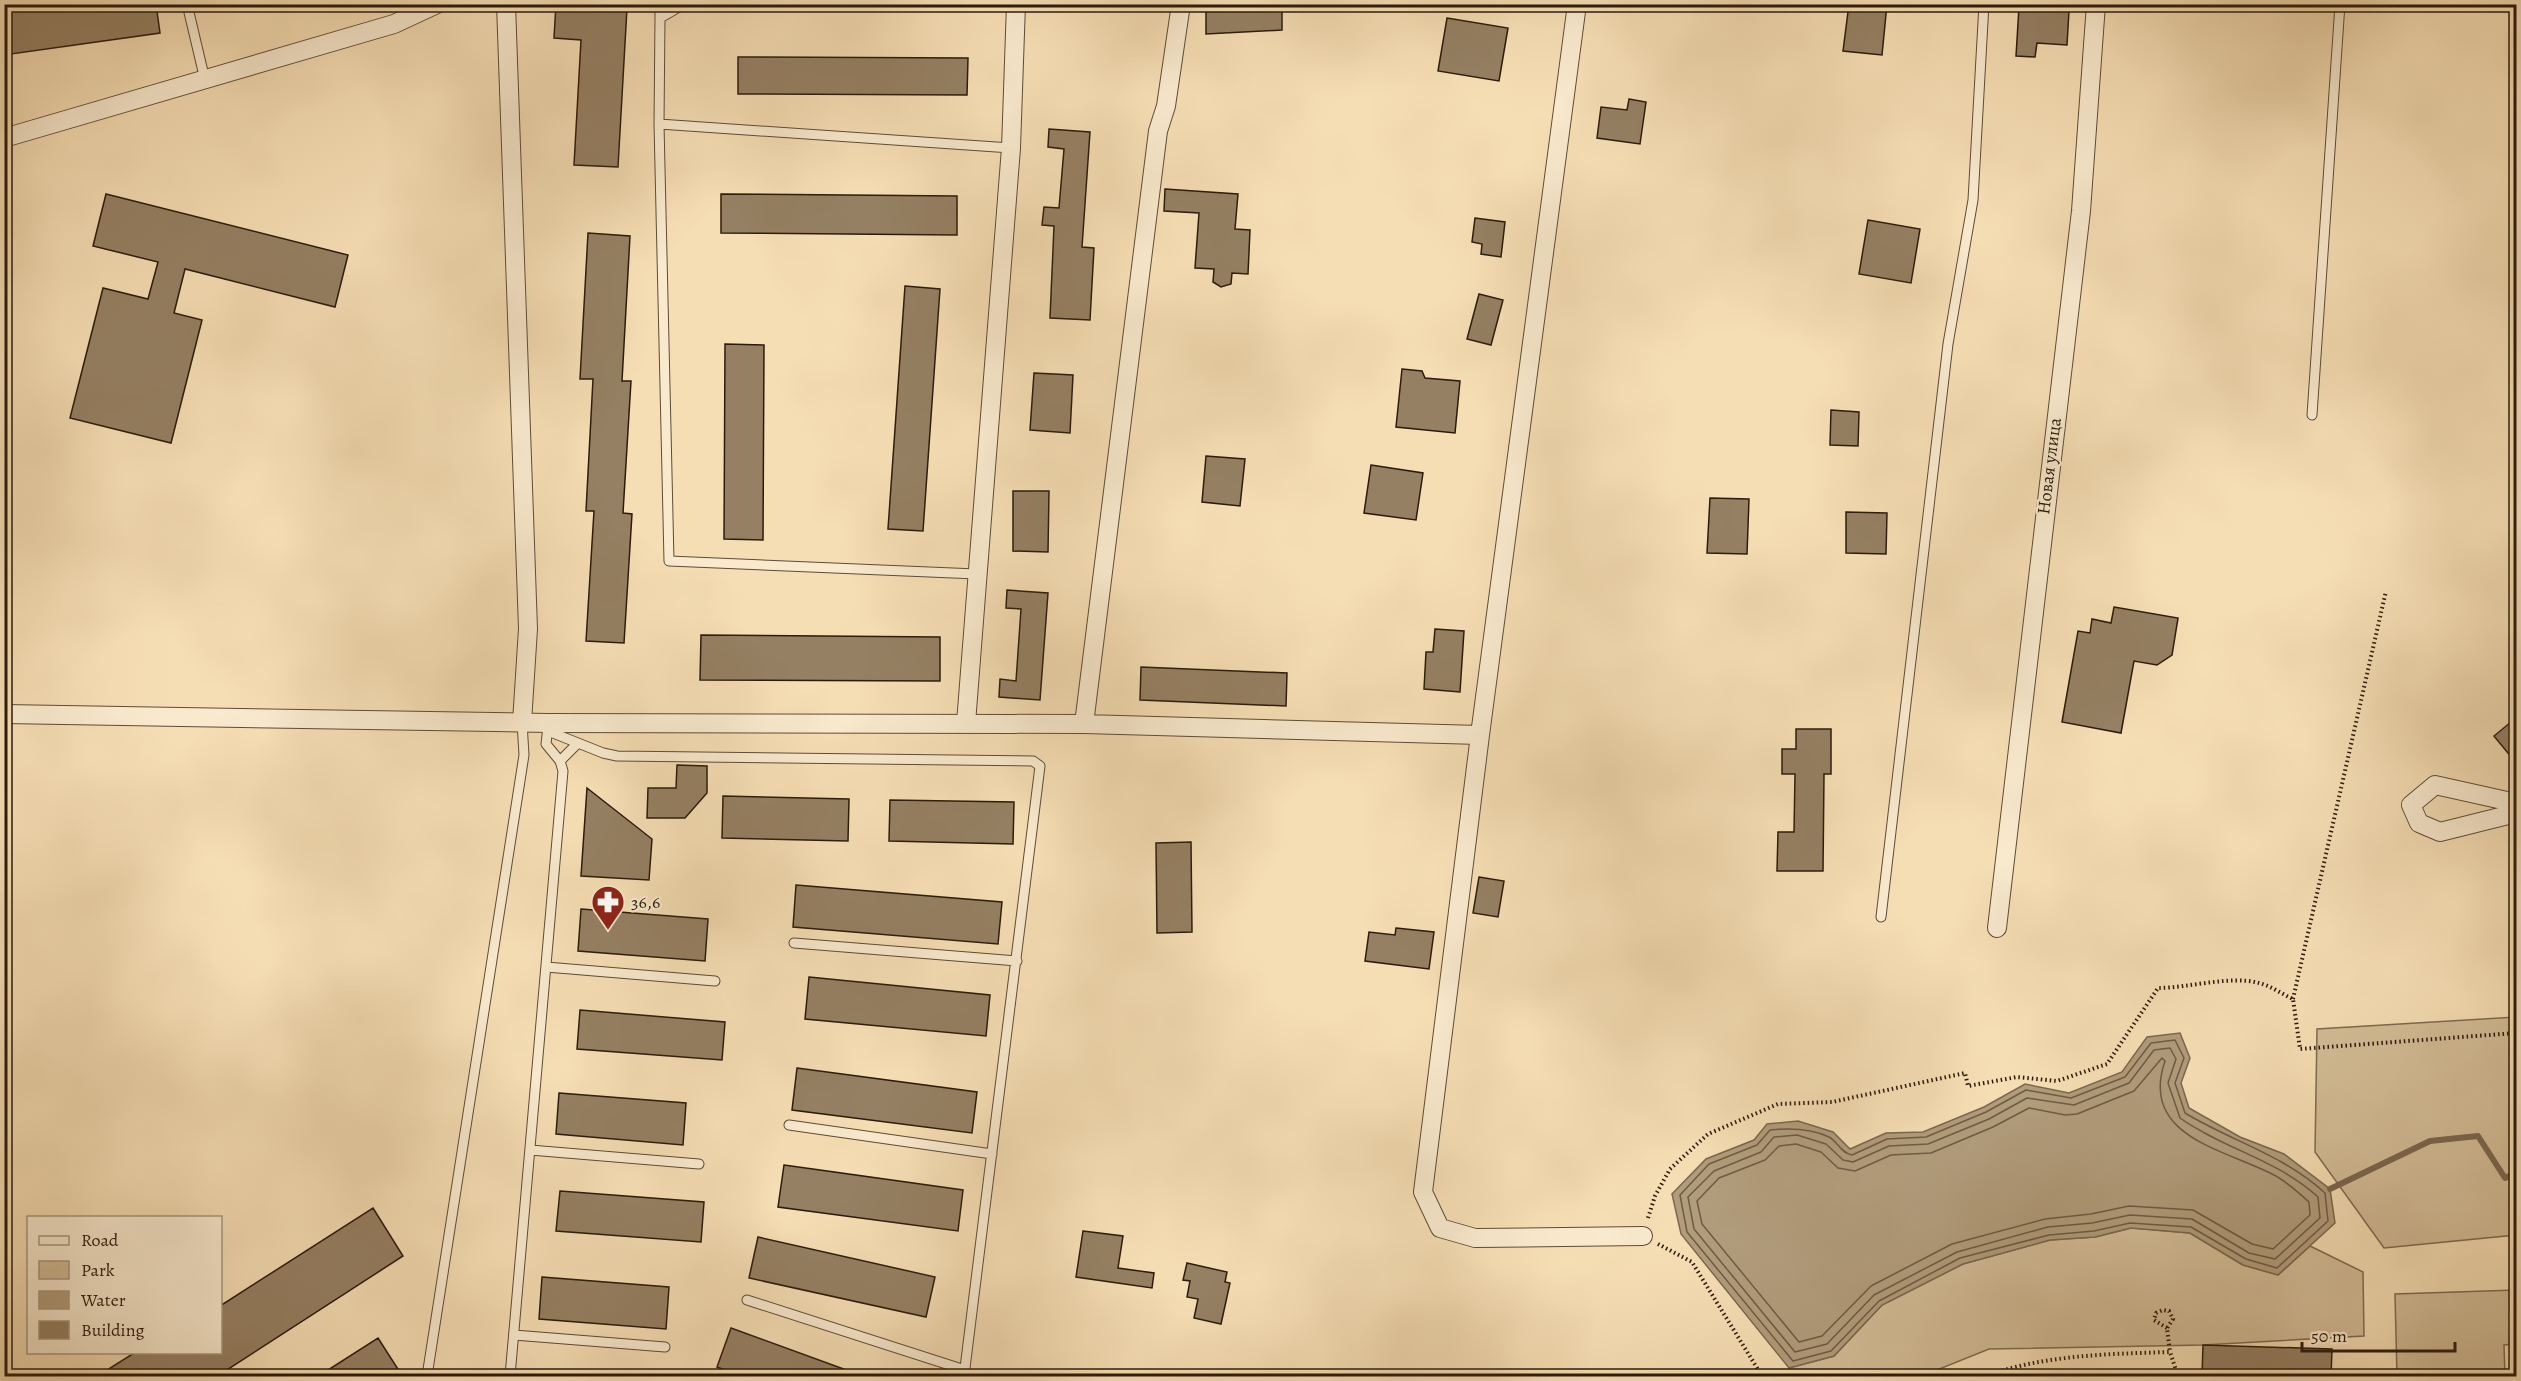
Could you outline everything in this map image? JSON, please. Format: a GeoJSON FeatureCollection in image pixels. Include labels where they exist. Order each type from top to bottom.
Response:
{"type":"FeatureCollection","features":[{"type":"Feature","properties":{"kind":"street"},"geometry":{"type":"LineString","coordinates":[[4,138],[394,24],[437,4]]}},
{"type":"Feature","properties":{"kind":"street"},"geometry":{"type":"LineString","coordinates":[[506,4],[528,629],[522,722]]}},
{"type":"Feature","properties":{"kind":"street"},"geometry":{"type":"LineString","coordinates":[[966,723],[1011,148],[1016,4]]}},
{"type":"Feature","properties":{"kind":"street"},"geometry":{"type":"LineString","coordinates":[[1084,724],[1158,131],[1166,106],[1181,4]]}},
{"type":"Feature","properties":{"kind":"street"},"geometry":{"type":"LineString","coordinates":[[1577,4],[1480,735],[1423,1192],[1440,1228],[1475,1238],[1643,1236]]}},
{"type":"Feature","properties":{"kind":"street","name":"Новая улица"},"geometry":{"type":"LineString","coordinates":[[1997,928],[2081,211],[2096,4]]}},
{"type":"Feature","properties":{"kind":"street"},"geometry":{"type":"LineString","coordinates":[[4,714],[522,722],[548,727],[1084,724],[1480,735]]}},
{"type":"Feature","properties":{"kind":"street"},"geometry":{"type":"LineString","coordinates":[[2517,803],[2435,785],[2411,805],[2419,823],[2440,832],[2517,813]]}},
{"type":"Feature","properties":{"kind":"lane"},"geometry":{"type":"LineString","coordinates":[[187,4],[205,80]]}},
{"type":"Feature","properties":{"kind":"lane"},"geometry":{"type":"LineString","coordinates":[[660,4],[659,124],[669,561],[977,574]]}},
{"type":"Feature","properties":{"kind":"lane"},"geometry":{"type":"LineString","coordinates":[[660,18],[684,4]]}},
{"type":"Feature","properties":{"kind":"lane"},"geometry":{"type":"LineString","coordinates":[[1881,917],[1948,344],[1973,200],[1984,4]]}},
{"type":"Feature","properties":{"kind":"lane"},"geometry":{"type":"LineString","coordinates":[[2312,415],[2340,4]]}},
{"type":"Feature","properties":{"kind":"lane"},"geometry":{"type":"LineString","coordinates":[[659,124],[1011,148]]}},
{"type":"Feature","properties":{"kind":"lane"},"geometry":{"type":"LineString","coordinates":[[427,1377],[524,755],[522,722]]}},
{"type":"Feature","properties":{"kind":"lane"},"geometry":{"type":"LineString","coordinates":[[510,1377],[563,771],[561,761],[546,744],[548,727],[578,743],[618,756],[1037,763],[1041,772],[965,1373],[747,1300]]}},
{"type":"Feature","properties":{"kind":"lane"},"geometry":{"type":"LineString","coordinates":[[561,761],[578,743]]}},
{"type":"Feature","properties":{"kind":"lane"},"geometry":{"type":"LineString","coordinates":[[794,943],[1017,962]]}},
{"type":"Feature","properties":{"kind":"lane"},"geometry":{"type":"LineString","coordinates":[[546,967],[714,981]]}},
{"type":"Feature","properties":{"kind":"lane"},"geometry":{"type":"LineString","coordinates":[[789,1125],[992,1154]]}},
{"type":"Feature","properties":{"kind":"lane"},"geometry":{"type":"LineString","coordinates":[[530,1150],[699,1164]]}},
{"type":"Feature","properties":{"kind":"lane"},"geometry":{"type":"LineString","coordinates":[[514,1335],[665,1347]]}},
{"type":"Feature","properties":{"kind":"path"},"geometry":{"type":"LineString","coordinates":[[2386,591],[2293,999],[2300,1049],[2517,1033]]}},
{"type":"Feature","properties":{"kind":"path"},"geometry":{"type":"LineString","coordinates":[[1762,1377],[1692,1262],[1643,1236],[1655,1196],[1670,1169],[1708,1134],[1779,1104],[1832,1102],[1965,1073],[1968,1086],[2017,1077],[2057,1081],[2107,1064],[2158,988],[2183,988],[2207,982],[2259,982],[2293,999]]}},
{"type":"Feature","properties":{"kind":"path"},"geometry":{"type":"LineString","coordinates":[[2167,1328],[2154,1320],[2156,1313],[2163,1310],[2169,1311],[2173,1319],[2167,1328],[2169,1352],[2178,1377]]}},
{"type":"Feature","properties":{"kind":"path"},"geometry":{"type":"LineString","coordinates":[[1985,1377],[2012,1367],[2078,1354],[2169,1352]]}},
{"type":"Feature","properties":{"kind":"green space"},"geometry":{"type":"Polygon","coordinates":[[[2516,1017],[2516,1235],[2384,1248],[2315,1152],[2317,1029],[2516,1017]]]}},
{"type":"Feature","properties":{"kind":"green space"},"geometry":{"type":"Polygon","coordinates":[[[2131,1228],[2190,1233],[2243,1265],[2278,1275],[2310,1246],[2363,1272],[2364,1336],[2203,1345],[1989,1349],[1922,1376],[1791,1376],[1789,1368],[1834,1356],[1882,1305],[1963,1264],[2050,1240],[2095,1237],[2131,1228]]]}},
{"type":"Feature","properties":{"kind":"green space"},"geometry":{"type":"Polygon","coordinates":[[[2516,1290],[2516,1344],[2504,1345],[2505,1376],[2397,1376],[2395,1294],[2516,1290]]]}},
{"type":"Feature","properties":{"kind":"water"},"geometry":{"type":"Polygon","coordinates":[[[2180,1033],[2190,1058],[2181,1083],[2189,1108],[2240,1137],[2284,1154],[2330,1189],[2335,1223],[2278,1275],[2243,1265],[2190,1233],[2131,1228],[2095,1237],[2050,1240],[1963,1264],[1882,1305],[1834,1356],[1789,1368],[1681,1234],[1672,1194],[1706,1159],[1754,1140],[1767,1124],[1798,1121],[1833,1132],[1850,1149],[1886,1133],[1923,1132],[1984,1107],[2025,1084],[2069,1093],[2122,1072],[2147,1037],[2180,1033]]]}},
{"type":"Feature","properties":{"kind":"building"},"geometry":{"type":"Polygon","coordinates":[[[45,4],[156,4],[160,33],[4,55],[4,10],[45,4]]]}},
{"type":"Feature","properties":{"kind":"building"},"geometry":{"type":"Polygon","coordinates":[[[556,4],[627,8],[618,167],[574,165],[581,40],[554,38],[556,4]]]}},
{"type":"Feature","properties":{"kind":"building"},"geometry":{"type":"Polygon","coordinates":[[[1282,4],[1282,30],[1206,34],[1206,6],[1282,4]]]}},
{"type":"Feature","properties":{"kind":"building"},"geometry":{"type":"Polygon","coordinates":[[[1849,4],[1887,4],[1882,55],[1843,51],[1849,4]]]}},
{"type":"Feature","properties":{"kind":"building"},"geometry":{"type":"Polygon","coordinates":[[[2019,7],[2069,11],[2067,45],[2037,43],[2035,57],[2016,56],[2019,7]]]}},
{"type":"Feature","properties":{"kind":"building"},"geometry":{"type":"Polygon","coordinates":[[[1447,18],[1508,28],[1499,81],[1438,71],[1447,18]]]}},
{"type":"Feature","properties":{"kind":"building"},"geometry":{"type":"Polygon","coordinates":[[[738,57],[968,58],[967,95],[738,94],[738,57]]]}},
{"type":"Feature","properties":{"kind":"building"},"geometry":{"type":"Polygon","coordinates":[[[1629,99],[1646,102],[1640,144],[1597,138],[1601,107],[1627,110],[1629,99]]]}},
{"type":"Feature","properties":{"kind":"building"},"geometry":{"type":"Polygon","coordinates":[[[1049,129],[1090,132],[1082,247],[1094,248],[1090,320],[1050,318],[1054,226],[1042,225],[1044,207],[1059,208],[1064,149],[1048,147],[1049,129]]]}},
{"type":"Feature","properties":{"kind":"building"},"geometry":{"type":"Polygon","coordinates":[[[1165,189],[1238,194],[1235,229],[1250,230],[1248,274],[1232,273],[1231,284],[1221,287],[1213,282],[1214,269],[1195,268],[1199,213],[1164,211],[1165,189]]]}},
{"type":"Feature","properties":{"kind":"building"},"geometry":{"type":"Polygon","coordinates":[[[106,194],[348,255],[335,307],[185,269],[174,313],[202,320],[171,443],[70,418],[103,288],[148,299],[158,262],[93,246],[106,194]]]}},
{"type":"Feature","properties":{"kind":"building"},"geometry":{"type":"Polygon","coordinates":[[[721,194],[957,196],[957,235],[721,233],[721,194]]]}},
{"type":"Feature","properties":{"kind":"building"},"geometry":{"type":"Polygon","coordinates":[[[1475,218],[1505,222],[1501,257],[1481,254],[1482,244],[1472,242],[1475,218]]]}},
{"type":"Feature","properties":{"kind":"building"},"geometry":{"type":"Polygon","coordinates":[[[1868,220],[1920,229],[1911,283],[1859,274],[1868,220]]]}},
{"type":"Feature","properties":{"kind":"building"},"geometry":{"type":"Polygon","coordinates":[[[588,233],[630,236],[622,381],[631,381],[623,513],[632,514],[624,643],[586,641],[594,511],[586,511],[593,379],[580,379],[588,233]]]}},
{"type":"Feature","properties":{"kind":"building"},"geometry":{"type":"Polygon","coordinates":[[[905,286],[940,289],[923,531],[888,529],[905,286]]]}},
{"type":"Feature","properties":{"kind":"building"},"geometry":{"type":"Polygon","coordinates":[[[1479,294],[1503,300],[1491,345],[1467,339],[1479,294]]]}},
{"type":"Feature","properties":{"kind":"building"},"geometry":{"type":"Polygon","coordinates":[[[725,344],[764,345],[763,540],[724,539],[725,344]]]}},
{"type":"Feature","properties":{"kind":"building"},"geometry":{"type":"Polygon","coordinates":[[[1402,369],[1422,371],[1425,378],[1460,381],[1455,433],[1396,427],[1402,369]]]}},
{"type":"Feature","properties":{"kind":"building"},"geometry":{"type":"Polygon","coordinates":[[[1034,373],[1073,375],[1070,433],[1030,430],[1034,373]]]}},
{"type":"Feature","properties":{"kind":"building"},"geometry":{"type":"Polygon","coordinates":[[[1831,410],[1859,412],[1858,446],[1830,445],[1831,410]]]}},
{"type":"Feature","properties":{"kind":"building"},"geometry":{"type":"Polygon","coordinates":[[[1206,456],[1245,459],[1240,506],[1202,502],[1206,456]]]}},
{"type":"Feature","properties":{"kind":"building"},"geometry":{"type":"Polygon","coordinates":[[[1371,465],[1423,473],[1416,520],[1364,513],[1371,465]]]}},
{"type":"Feature","properties":{"kind":"building"},"geometry":{"type":"Polygon","coordinates":[[[1013,491],[1049,491],[1048,552],[1013,551],[1013,491]]]}},
{"type":"Feature","properties":{"kind":"building"},"geometry":{"type":"Polygon","coordinates":[[[1710,498],[1749,499],[1747,554],[1707,553],[1710,498]]]}},
{"type":"Feature","properties":{"kind":"building"},"geometry":{"type":"Polygon","coordinates":[[[1846,512],[1887,513],[1886,554],[1846,553],[1846,512]]]}},
{"type":"Feature","properties":{"kind":"building"},"geometry":{"type":"Polygon","coordinates":[[[1007,590],[1048,593],[1040,700],[999,697],[1000,679],[1016,681],[1021,609],[1006,608],[1007,590]]]}},
{"type":"Feature","properties":{"kind":"building"},"geometry":{"type":"Polygon","coordinates":[[[2114,607],[2178,618],[2172,655],[2157,665],[2134,661],[2121,733],[2062,722],[2078,631],[2090,633],[2092,619],[2111,623],[2114,607]]]}},
{"type":"Feature","properties":{"kind":"building"},"geometry":{"type":"Polygon","coordinates":[[[1435,629],[1464,631],[1460,692],[1424,689],[1426,652],[1433,652],[1435,629]]]}},
{"type":"Feature","properties":{"kind":"building"},"geometry":{"type":"Polygon","coordinates":[[[701,635],[940,637],[940,681],[700,680],[701,635]]]}},
{"type":"Feature","properties":{"kind":"building"},"geometry":{"type":"Polygon","coordinates":[[[1141,667],[1287,673],[1286,706],[1140,700],[1141,667]]]}},
{"type":"Feature","properties":{"kind":"building"},"geometry":{"type":"Polygon","coordinates":[[[2517,717],[2517,764],[2494,736],[2517,717]]]}},
{"type":"Feature","properties":{"kind":"building"},"geometry":{"type":"Polygon","coordinates":[[[1796,729],[1831,729],[1831,774],[1824,774],[1823,871],[1777,871],[1778,832],[1794,832],[1795,774],[1782,774],[1782,749],[1796,749],[1796,729]]]}},
{"type":"Feature","properties":{"kind":"building"},"geometry":{"type":"Polygon","coordinates":[[[677,765],[707,766],[707,793],[685,818],[647,818],[648,788],[676,788],[677,765]]]}},
{"type":"Feature","properties":{"kind":"building"},"geometry":{"type":"Polygon","coordinates":[[[587,788],[652,839],[649,880],[581,876],[587,788]]]}},
{"type":"Feature","properties":{"kind":"building"},"geometry":{"type":"Polygon","coordinates":[[[723,796],[849,799],[848,841],[722,838],[723,796]]]}},
{"type":"Feature","properties":{"kind":"building"},"geometry":{"type":"Polygon","coordinates":[[[890,800],[1014,802],[1013,844],[889,841],[890,800]]]}},
{"type":"Feature","properties":{"kind":"building"},"geometry":{"type":"Polygon","coordinates":[[[1191,842],[1192,932],[1157,933],[1156,843],[1191,842]]]}},
{"type":"Feature","properties":{"kind":"building"},"geometry":{"type":"Polygon","coordinates":[[[1479,877],[1504,881],[1498,917],[1473,913],[1479,877]]]}},
{"type":"Feature","properties":{"kind":"building"},"geometry":{"type":"Polygon","coordinates":[[[796,885],[1002,902],[998,944],[793,927],[796,885]]]}},
{"type":"Feature","properties":{"kind":"building"},"geometry":{"type":"Polygon","coordinates":[[[581,909],[708,919],[705,961],[578,951],[581,909]]]}},
{"type":"Feature","properties":{"kind":"building"},"geometry":{"type":"Polygon","coordinates":[[[1396,928],[1434,932],[1429,969],[1365,961],[1369,932],[1395,935],[1396,928]]]}},
{"type":"Feature","properties":{"kind":"building"},"geometry":{"type":"Polygon","coordinates":[[[809,977],[990,995],[986,1036],[805,1019],[809,977]]]}},
{"type":"Feature","properties":{"kind":"building"},"geometry":{"type":"Polygon","coordinates":[[[580,1010],[725,1022],[722,1060],[577,1049],[580,1010]]]}},
{"type":"Feature","properties":{"kind":"building"},"geometry":{"type":"Polygon","coordinates":[[[797,1068],[977,1092],[972,1133],[792,1110],[797,1068]]]}},
{"type":"Feature","properties":{"kind":"building"},"geometry":{"type":"Polygon","coordinates":[[[559,1093],[686,1103],[683,1145],[556,1134],[559,1093]]]}},
{"type":"Feature","properties":{"kind":"building"},"geometry":{"type":"Polygon","coordinates":[[[784,1165],[963,1190],[958,1231],[778,1207],[784,1165]]]}},
{"type":"Feature","properties":{"kind":"building"},"geometry":{"type":"Polygon","coordinates":[[[560,1191],[704,1202],[701,1242],[556,1231],[560,1191]]]}},
{"type":"Feature","properties":{"kind":"building"},"geometry":{"type":"Polygon","coordinates":[[[373,1208],[403,1256],[216,1377],[96,1377],[132,1354],[222,1354],[222,1305],[373,1208]]]}},
{"type":"Feature","properties":{"kind":"building"},"geometry":{"type":"Polygon","coordinates":[[[1083,1231],[1123,1236],[1118,1268],[1154,1273],[1152,1288],[1076,1277],[1083,1231]]]}},
{"type":"Feature","properties":{"kind":"building"},"geometry":{"type":"Polygon","coordinates":[[[758,1237],[935,1277],[926,1317],[749,1278],[758,1237]]]}},
{"type":"Feature","properties":{"kind":"building"},"geometry":{"type":"Polygon","coordinates":[[[1187,1263],[1227,1272],[1225,1282],[1230,1283],[1221,1324],[1194,1318],[1198,1299],[1187,1297],[1190,1281],[1183,1280],[1187,1263]]]}},
{"type":"Feature","properties":{"kind":"building"},"geometry":{"type":"Polygon","coordinates":[[[542,1277],[669,1287],[666,1329],[539,1319],[542,1277]]]}},
{"type":"Feature","properties":{"kind":"building"},"geometry":{"type":"Polygon","coordinates":[[[731,1328],[860,1375],[859,1377],[743,1377],[717,1367],[731,1328]]]}},
{"type":"Feature","properties":{"kind":"building"},"geometry":{"type":"Polygon","coordinates":[[[378,1338],[403,1377],[317,1377],[378,1338]]]}},
{"type":"Feature","properties":{"kind":"building"},"geometry":{"type":"Polygon","coordinates":[[[2203,1345],[2332,1349],[2331,1377],[2202,1377],[2203,1345]]]}},
{"type":"Feature","properties":{"kind":"waterway"},"geometry":{"type":"LineString","coordinates":[[2330,1189],[2430,1141],[2478,1136],[2505,1178],[2516,1173]]}},
{"type":"Feature","properties":{"kind":"place","name":"36,6"},"geometry":{"type":"Point","coordinates":[608,931]}}]}
